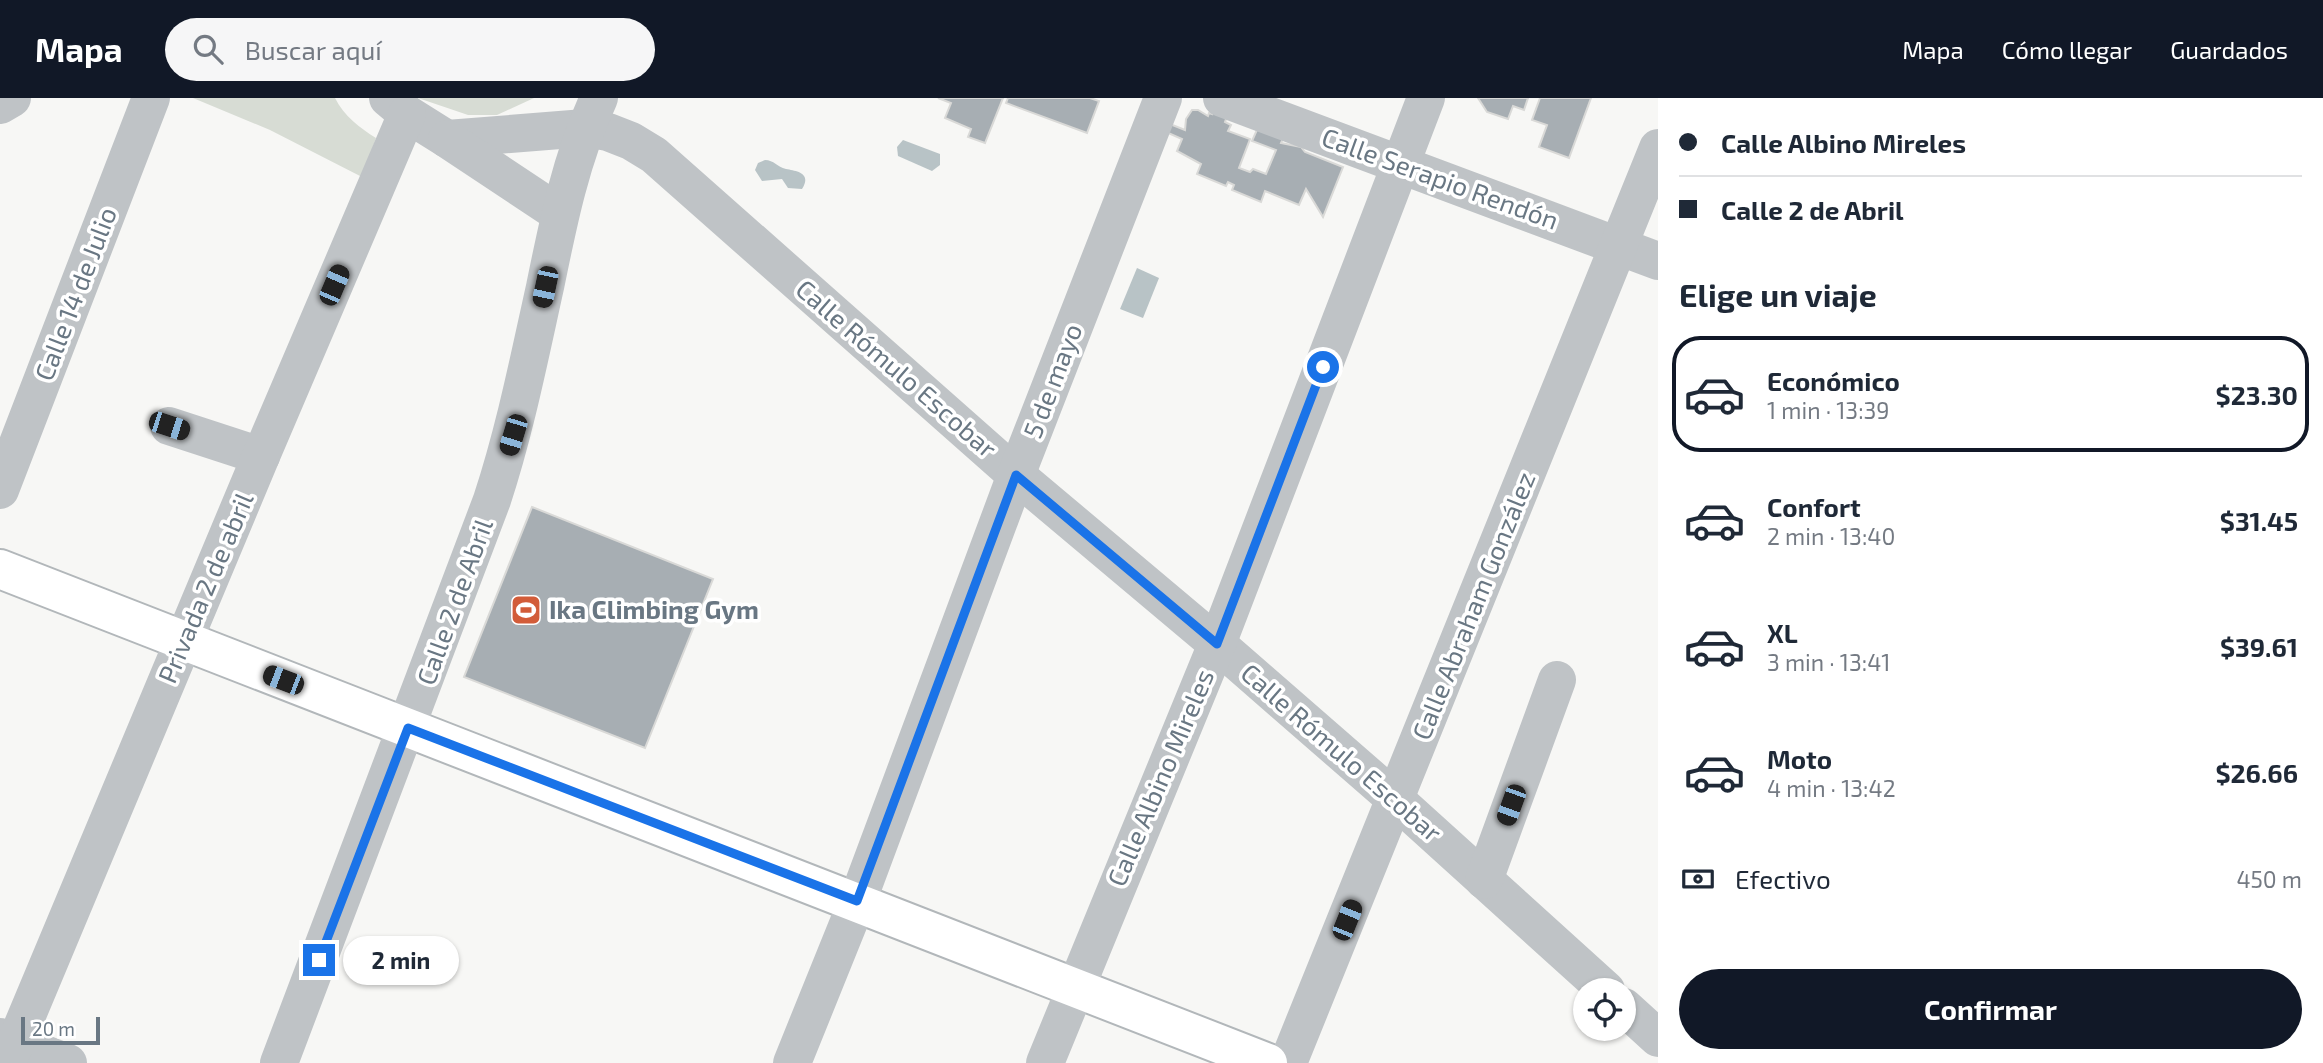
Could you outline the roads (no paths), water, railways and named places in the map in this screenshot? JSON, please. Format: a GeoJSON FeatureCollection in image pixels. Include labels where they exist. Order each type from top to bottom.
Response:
{"type":"FeatureCollection","features":[{"type":"Feature","properties":{"kind":"main road"},"geometry":{"type":"LineString","coordinates":[[0,569],[1268,1063]]}},
{"type":"Feature","properties":{"kind":"street"},"geometry":{"type":"LineString","coordinates":[[0,105],[12,98]]}},
{"type":"Feature","properties":{"kind":"street","name":"Calle 14 de Julio"},"geometry":{"type":"LineString","coordinates":[[0,490],[151,98]]}},
{"type":"Feature","properties":{"kind":"street","name":"5 de mayo"},"geometry":{"type":"LineString","coordinates":[[792,1063],[857,901],[1016,475],[1163,98]]}},
{"type":"Feature","properties":{"kind":"street","name":"Calle Serapio Rendón"},"geometry":{"type":"LineString","coordinates":[[1222,98],[1658,261]]}},
{"type":"Feature","properties":{"kind":"street","name":"Calle Albino Mireles"},"geometry":{"type":"LineString","coordinates":[[1045,1063],[1217,644],[1426,98]]}},
{"type":"Feature","properties":{"kind":"street"},"geometry":{"type":"LineString","coordinates":[[398,106],[560,214]]}},
{"type":"Feature","properties":{"kind":"street","name":"Privada 2 de abril"},"geometry":{"type":"LineString","coordinates":[[7,1048],[184,641],[261,456],[398,106]]}},
{"type":"Feature","properties":{"kind":"street","name":"Calle Rómulo Escobar"},"geometry":{"type":"LineString","coordinates":[[447,139],[592,113],[608,132],[631,141],[654,155],[1016,475],[1217,644],[1396,800],[1593,978]]}},
{"type":"Feature","properties":{"kind":"street","name":"Calle 2 de Abril"},"geometry":{"type":"LineString","coordinates":[[279,1063],[408,728],[492,500],[513,435],[560,214],[592,113]]}},
{"type":"Feature","properties":{"kind":"street","name":"Calle Abraham González"},"geometry":{"type":"LineString","coordinates":[[1288,1063],[1658,148]]}},
{"type":"Feature","properties":{"kind":"street"},"geometry":{"type":"LineString","coordinates":[[169,426],[261,456]]}},
{"type":"Feature","properties":{"kind":"street"},"geometry":{"type":"LineString","coordinates":[[1484,880],[1557,680]]}},
{"type":"Feature","properties":{"kind":"street"},"geometry":{"type":"LineString","coordinates":[[1636,1018],[1658,1038]]}},
{"type":"Feature","properties":{"kind":"street"},"geometry":{"type":"LineString","coordinates":[[7,1048],[68,1063]]}},
{"type":"Feature","properties":{"kind":"place","name":"Ika Climbing Gym"},"geometry":{"type":"Point","coordinates":[526,610]}}]}
